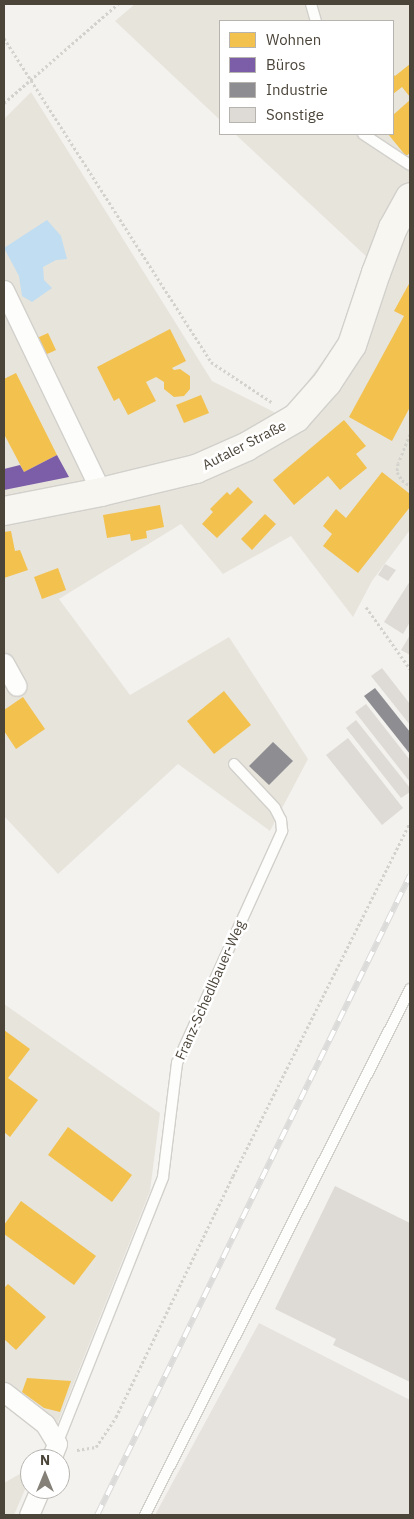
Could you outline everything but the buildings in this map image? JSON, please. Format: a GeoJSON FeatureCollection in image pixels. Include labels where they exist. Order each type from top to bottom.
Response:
{"type":"FeatureCollection","features":[{"type":"Feature","properties":{"kind":"main road","name":"Autaler Straße"},"geometry":{"type":"LineString","coordinates":[[4,511],[100,492],[196,469],[266,437],[296,418],[327,383],[352,345],[382,255],[393,228],[410,197]]}},
{"type":"Feature","properties":{"kind":"street"},"geometry":{"type":"LineString","coordinates":[[4,290],[100,492]]}},
{"type":"Feature","properties":{"kind":"street"},"geometry":{"type":"LineString","coordinates":[[4,663],[17,686]]}},
{"type":"Feature","properties":{"kind":"street"},"geometry":{"type":"LineString","coordinates":[[4,1392],[45,1424],[53,1449]]}},
{"type":"Feature","properties":{"kind":"street"},"geometry":{"type":"LineString","coordinates":[[30,1515],[36,1499]]}},
{"type":"Feature","properties":{"kind":"lane"},"geometry":{"type":"LineString","coordinates":[[311,4],[316,20]]}},
{"type":"Feature","properties":{"kind":"lane"},"geometry":{"type":"LineString","coordinates":[[365,135],[410,165]]}},
{"type":"Feature","properties":{"kind":"lane","name":"Franz-Schedlbauer-Weg"},"geometry":{"type":"LineString","coordinates":[[55,1449],[163,1177],[177,1063],[282,831],[281,820],[275,808],[234,764]]}},
{"type":"Feature","properties":{"kind":"lane"},"geometry":{"type":"LineString","coordinates":[[145,1515],[410,989]]}},
{"type":"Feature","properties":{"kind":"path"},"geometry":{"type":"LineString","coordinates":[[4,103],[118,4]]}},
{"type":"Feature","properties":{"kind":"path"},"geometry":{"type":"LineString","coordinates":[[4,38],[211,362],[296,418]]}},
{"type":"Feature","properties":{"kind":"path"},"geometry":{"type":"LineString","coordinates":[[410,434],[398,462],[397,472],[402,480],[410,486]]}},
{"type":"Feature","properties":{"kind":"path"},"geometry":{"type":"LineString","coordinates":[[366,608],[410,669]]}},
{"type":"Feature","properties":{"kind":"path"},"geometry":{"type":"LineString","coordinates":[[70,1451],[96,1447],[116,1417],[410,823]]}},
{"type":"Feature","properties":{"kind":"shaded area"},"geometry":{"type":"Polygon","coordinates":[[[135,4],[410,4],[410,530],[372,581],[353,617],[291,536],[223,574],[181,524],[59,599],[130,695],[229,637],[308,759],[270,831],[178,764],[58,874],[4,816],[4,119],[31,92],[212,381],[282,416],[337,342],[369,259],[236,135],[394,135],[394,20],[219,20],[219,119],[115,21],[135,4]]]}},
{"type":"Feature","properties":{"kind":"shaded area"},"geometry":{"type":"Polygon","coordinates":[[[4,1004],[160,1113],[150,1191],[57,1425],[4,1384],[4,1004]]]}},
{"type":"Feature","properties":{"kind":"shaded area"},"geometry":{"type":"Polygon","coordinates":[[[259,1323],[410,1400],[410,1515],[155,1515],[259,1323]]]}},
{"type":"Feature","properties":{"kind":"shaded area"},"geometry":{"type":"Polygon","coordinates":[[[20,1474],[21,1499],[14,1515],[4,1515],[4,1483],[20,1474]]]}},
{"type":"Feature","properties":{"kind":"water"},"geometry":{"type":"Polygon","coordinates":[[[47,220],[61,236],[67,259],[56,260],[43,267],[44,280],[52,288],[32,302],[22,296],[19,276],[4,248],[47,220]]]}},
{"type":"Feature","properties":{"kind":"railway"},"geometry":{"type":"LineString","coordinates":[[97,1515],[410,875]]}}]}
